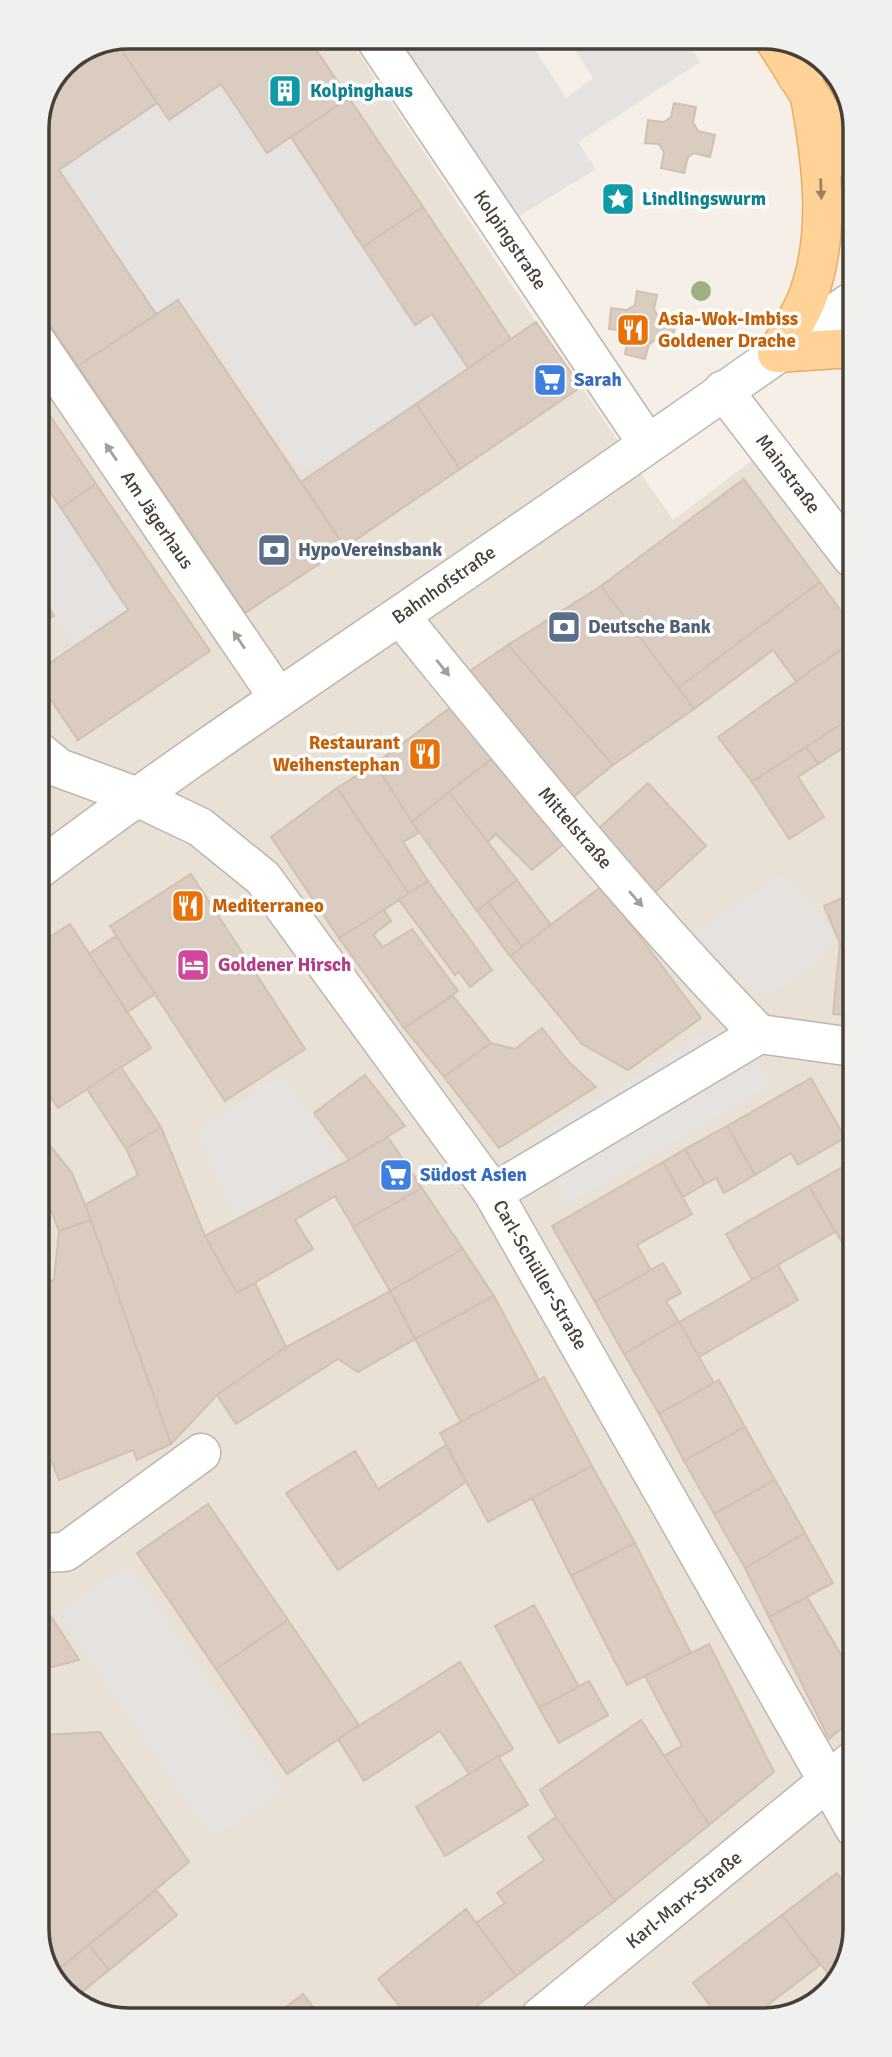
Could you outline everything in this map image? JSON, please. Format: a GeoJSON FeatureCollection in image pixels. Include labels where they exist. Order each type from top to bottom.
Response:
{"type":"FeatureCollection","features":[{"type":"Feature","properties":{"kind":"main road"},"geometry":{"type":"LineString","coordinates":[[787,53],[841,114]]}},
{"type":"Feature","properties":{"kind":"main road"},"geometry":{"type":"LineString","coordinates":[[809,76],[843,144]]}},
{"type":"Feature","properties":{"kind":"main road"},"geometry":{"type":"LineString","coordinates":[[777,353],[807,299],[817,264],[822,202],[818,140],[809,76]]}},
{"type":"Feature","properties":{"kind":"main road"},"geometry":{"type":"LineString","coordinates":[[777,353],[843,349]]}},
{"type":"Feature","properties":{"kind":"street","name":"Kolpingstraße"},"geometry":{"type":"LineString","coordinates":[[382,49],[648,443]]}},
{"type":"Feature","properties":{"kind":"street","name":"Bahnhofstraße"},"geometry":{"type":"LineString","coordinates":[[49,862],[135,796],[400,616],[843,308]]}},
{"type":"Feature","properties":{"kind":"street","name":"Am Jägerhaus"},"geometry":{"type":"LineString","coordinates":[[49,361],[278,697]]}},
{"type":"Feature","properties":{"kind":"street","name":"Mainstraße"},"geometry":{"type":"LineString","coordinates":[[723,390],[843,546]]}},
{"type":"Feature","properties":{"kind":"street","name":"Mittelstraße"},"geometry":{"type":"LineString","coordinates":[[400,616],[547,796],[697,969],[759,1034]]}},
{"type":"Feature","properties":{"kind":"street","name":"Carl-Schüller-Straße"},"geometry":{"type":"LineString","coordinates":[[49,760],[59,768],[135,796],[200,827],[263,878],[493,1193],[842,1771]]}},
{"type":"Feature","properties":{"kind":"street"},"geometry":{"type":"LineString","coordinates":[[493,1193],[759,1034],[843,1045]]}},
{"type":"Feature","properties":{"kind":"street"},"geometry":{"type":"LineString","coordinates":[[49,1553],[65,1552],[201,1453]]}},
{"type":"Feature","properties":{"kind":"street","name":"Karl-Marx-Straße"},"geometry":{"type":"LineString","coordinates":[[551,2008],[842,1771]]}},
{"type":"Feature","properties":{"kind":"shaded area"},"geometry":{"type":"Polygon","coordinates":[[[128,49],[356,49],[536,322],[673,520],[754,459],[843,568],[843,1929],[835,1964],[812,1992],[789,2004],[764,2008],[123,2008],[98,2002],[80,1992],[65,1977],[53,1954],[49,1929],[49,123],[55,98],[62,84],[84,62],[98,55],[128,49]]]}},
{"type":"Feature","properties":{"kind":"shaded area","name":"Kolpinghaus"},"geometry":{"type":"Polygon","coordinates":[[[401,49],[535,49],[566,98],[593,78],[575,49],[692,49],[700,62],[578,142],[596,169],[516,218],[401,49]]]}},
{"type":"Feature","properties":{"kind":"shaded area"},"geometry":{"type":"Polygon","coordinates":[[[221,84],[267,153],[291,137],[415,325],[432,314],[468,368],[322,467],[319,461],[302,472],[196,315],[178,300],[156,314],[59,170],[157,103],[170,121],[221,84]]]}},
{"type":"Feature","properties":{"kind":"shaded area"},"geometry":{"type":"Polygon","coordinates":[[[49,492],[128,610],[74,645],[49,608],[49,492]]]}},
{"type":"Feature","properties":{"kind":"shaded area"},"geometry":{"type":"Polygon","coordinates":[[[782,875],[825,918],[833,938],[815,964],[766,997],[688,938],[782,875]]]}},
{"type":"Feature","properties":{"kind":"shaded area"},"geometry":{"type":"Polygon","coordinates":[[[713,1028],[723,1046],[546,1154],[535,1137],[713,1028]]]}},
{"type":"Feature","properties":{"kind":"shaded area"},"geometry":{"type":"Polygon","coordinates":[[[754,1058],[770,1085],[568,1204],[552,1177],[754,1058]]]}},
{"type":"Feature","properties":{"kind":"shaded area"},"geometry":{"type":"Polygon","coordinates":[[[282,1074],[341,1162],[234,1217],[198,1132],[282,1074]]]}},
{"type":"Feature","properties":{"kind":"shaded area"},"geometry":{"type":"Polygon","coordinates":[[[128,1565],[283,1790],[213,1838],[58,1613],[128,1565]]]}},
{"type":"Feature","properties":{"kind":"building","name":"Kolpinghaus"},"geometry":{"type":"Polygon","coordinates":[[[316,49],[349,98],[267,153],[221,84],[169,120],[121,50],[316,49]]]}},
{"type":"Feature","properties":{"kind":"building"},"geometry":{"type":"Polygon","coordinates":[[[121,50],[157,103],[59,170],[156,314],[78,366],[49,324],[49,123],[55,98],[72,72],[98,55],[121,50]]]}},
{"type":"Feature","properties":{"kind":"building"},"geometry":{"type":"Polygon","coordinates":[[[349,98],[423,207],[363,247],[291,137],[349,98]]]}},
{"type":"Feature","properties":{"kind":"building"},"geometry":{"type":"Polygon","coordinates":[[[674,103],[696,107],[693,122],[698,131],[715,135],[710,157],[694,153],[688,157],[684,173],[661,168],[664,152],[659,144],[645,143],[648,120],[664,122],[671,117],[674,103]]]}},
{"type":"Feature","properties":{"kind":"building"},"geometry":{"type":"Polygon","coordinates":[[[423,207],[511,339],[468,368],[432,314],[415,325],[363,247],[423,207]]]}},
{"type":"Feature","properties":{"kind":"building"},"geometry":{"type":"Polygon","coordinates":[[[637,291],[657,295],[654,310],[660,319],[676,323],[671,343],[656,340],[649,344],[645,359],[625,354],[628,339],[623,331],[609,329],[611,308],[627,310],[635,305],[637,291]]]}},
{"type":"Feature","properties":{"kind":"building"},"geometry":{"type":"Polygon","coordinates":[[[178,300],[345,547],[245,613],[78,366],[178,300]]]}},
{"type":"Feature","properties":{"kind":"building"},"geometry":{"type":"Polygon","coordinates":[[[536,322],[581,387],[460,469],[416,404],[536,322]]]}},
{"type":"Feature","properties":{"kind":"building"},"geometry":{"type":"Polygon","coordinates":[[[416,404],[460,469],[345,547],[301,482],[416,404]]]}},
{"type":"Feature","properties":{"kind":"building"},"geometry":{"type":"Polygon","coordinates":[[[49,414],[96,484],[61,508],[49,490],[49,414]]]}},
{"type":"Feature","properties":{"kind":"building"},"geometry":{"type":"Polygon","coordinates":[[[744,479],[820,582],[678,688],[601,586],[744,479]]]}},
{"type":"Feature","properties":{"kind":"building"},"geometry":{"type":"Polygon","coordinates":[[[96,484],[210,651],[78,740],[49,697],[49,664],[128,610],[61,508],[96,484]]]}},
{"type":"Feature","properties":{"kind":"building"},"geometry":{"type":"Polygon","coordinates":[[[820,582],[843,614],[843,648],[796,681],[773,650],[694,709],[678,688],[820,582]]]}},
{"type":"Feature","properties":{"kind":"building"},"geometry":{"type":"Polygon","coordinates":[[[601,586],[694,709],[613,765],[508,645],[601,586]]]}},
{"type":"Feature","properties":{"kind":"building"},"geometry":{"type":"Polygon","coordinates":[[[508,645],[613,765],[568,801],[464,675],[508,645]]]}},
{"type":"Feature","properties":{"kind":"building"},"geometry":{"type":"Polygon","coordinates":[[[843,648],[843,723],[752,782],[718,737],[843,648]]]}},
{"type":"Feature","properties":{"kind":"building"},"geometry":{"type":"Polygon","coordinates":[[[455,704],[493,758],[412,822],[375,764],[455,704]]]}},
{"type":"Feature","properties":{"kind":"building"},"geometry":{"type":"Polygon","coordinates":[[[843,723],[843,748],[818,764],[806,747],[843,723]]]}},
{"type":"Feature","properties":{"kind":"building"},"geometry":{"type":"Polygon","coordinates":[[[806,747],[818,764],[798,777],[824,817],[789,839],[752,782],[806,747]]]}},
{"type":"Feature","properties":{"kind":"building"},"geometry":{"type":"Polygon","coordinates":[[[493,758],[565,843],[532,870],[496,834],[488,842],[449,792],[493,758]]]}},
{"type":"Feature","properties":{"kind":"building"},"geometry":{"type":"Polygon","coordinates":[[[375,764],[419,833],[403,842],[428,881],[409,894],[337,788],[375,764]]]}},
{"type":"Feature","properties":{"kind":"building"},"geometry":{"type":"Polygon","coordinates":[[[648,783],[706,846],[653,894],[595,832],[648,783]]]}},
{"type":"Feature","properties":{"kind":"building"},"geometry":{"type":"Polygon","coordinates":[[[337,788],[409,894],[339,938],[271,837],[337,788]]]}},
{"type":"Feature","properties":{"kind":"building"},"geometry":{"type":"Polygon","coordinates":[[[449,792],[517,880],[477,911],[412,822],[449,792]]]}},
{"type":"Feature","properties":{"kind":"building","name":"Goldener Hirsch"},"geometry":{"type":"Polygon","coordinates":[[[191,874],[305,1049],[225,1101],[110,926],[191,874]]]}},
{"type":"Feature","properties":{"kind":"building"},"geometry":{"type":"Polygon","coordinates":[[[517,880],[551,925],[522,947],[488,902],[517,880]]]}},
{"type":"Feature","properties":{"kind":"building"},"geometry":{"type":"Polygon","coordinates":[[[428,881],[492,970],[470,987],[459,972],[455,975],[399,900],[428,881]]]}},
{"type":"Feature","properties":{"kind":"building"},"geometry":{"type":"Polygon","coordinates":[[[602,886],[701,1018],[628,1070],[582,1044],[510,956],[602,886]]]}},
{"type":"Feature","properties":{"kind":"building"},"geometry":{"type":"Polygon","coordinates":[[[843,897],[843,943],[840,943],[824,906],[843,897]]]}},
{"type":"Feature","properties":{"kind":"building"},"geometry":{"type":"Polygon","coordinates":[[[488,902],[522,947],[510,956],[477,911],[488,902]]]}},
{"type":"Feature","properties":{"kind":"building"},"geometry":{"type":"Polygon","coordinates":[[[384,910],[391,921],[373,935],[383,947],[412,929],[458,991],[404,1028],[339,938],[384,910]]]}},
{"type":"Feature","properties":{"kind":"building"},"geometry":{"type":"Polygon","coordinates":[[[70,924],[151,1048],[58,1108],[49,1095],[49,938],[70,924]]]}},
{"type":"Feature","properties":{"kind":"building"},"geometry":{"type":"Polygon","coordinates":[[[116,936],[155,994],[127,1012],[89,954],[116,936]]]}},
{"type":"Feature","properties":{"kind":"building"},"geometry":{"type":"Polygon","coordinates":[[[840,943],[843,943],[843,1015],[833,1014],[840,943]]]}},
{"type":"Feature","properties":{"kind":"building"},"geometry":{"type":"Polygon","coordinates":[[[453,996],[491,1043],[444,1077],[404,1028],[453,996]]]}},
{"type":"Feature","properties":{"kind":"building"},"geometry":{"type":"Polygon","coordinates":[[[542,1028],[568,1061],[596,1087],[499,1148],[444,1077],[491,1043],[515,1049],[542,1028]]]}},
{"type":"Feature","properties":{"kind":"building"},"geometry":{"type":"Polygon","coordinates":[[[121,1067],[161,1127],[126,1149],[87,1089],[121,1067]]]}},
{"type":"Feature","properties":{"kind":"building"},"geometry":{"type":"Polygon","coordinates":[[[365,1075],[405,1126],[349,1160],[314,1113],[365,1075]]]}},
{"type":"Feature","properties":{"kind":"building"},"geometry":{"type":"Polygon","coordinates":[[[811,1078],[843,1134],[843,1139],[798,1165],[791,1153],[755,1175],[727,1126],[811,1078]]]}},
{"type":"Feature","properties":{"kind":"building"},"geometry":{"type":"Polygon","coordinates":[[[727,1126],[755,1175],[724,1193],[716,1178],[705,1184],[685,1149],[727,1126]]]}},
{"type":"Feature","properties":{"kind":"building"},"geometry":{"type":"Polygon","coordinates":[[[161,1127],[205,1236],[237,1293],[255,1283],[286,1347],[217,1395],[171,1444],[85,1205],[138,1175],[126,1149],[161,1127]]]}},
{"type":"Feature","properties":{"kind":"building"},"geometry":{"type":"Polygon","coordinates":[[[388,1137],[422,1188],[353,1227],[335,1196],[295,1220],[313,1249],[237,1293],[205,1236],[388,1137]]]}},
{"type":"Feature","properties":{"kind":"building"},"geometry":{"type":"Polygon","coordinates":[[[49,1144],[72,1173],[91,1220],[59,1231],[49,1205],[49,1144]]]}},
{"type":"Feature","properties":{"kind":"building"},"geometry":{"type":"Polygon","coordinates":[[[685,1149],[705,1184],[683,1197],[663,1162],[685,1149]]]}},
{"type":"Feature","properties":{"kind":"building"},"geometry":{"type":"Polygon","coordinates":[[[663,1162],[692,1214],[637,1245],[651,1270],[595,1302],[552,1226],[663,1162]]]}},
{"type":"Feature","properties":{"kind":"building"},"geometry":{"type":"Polygon","coordinates":[[[843,1167],[843,1244],[809,1186],[843,1167]]]}},
{"type":"Feature","properties":{"kind":"building"},"geometry":{"type":"Polygon","coordinates":[[[809,1186],[835,1232],[752,1280],[726,1234],[809,1186]]]}},
{"type":"Feature","properties":{"kind":"building"},"geometry":{"type":"Polygon","coordinates":[[[422,1188],[463,1249],[390,1291],[353,1227],[422,1188]]]}},
{"type":"Feature","properties":{"kind":"building"},"geometry":{"type":"Polygon","coordinates":[[[91,1220],[171,1444],[137,1460],[133,1450],[59,1480],[49,1454],[49,1282],[54,1280],[59,1231],[91,1220]]]}},
{"type":"Feature","properties":{"kind":"building"},"geometry":{"type":"Polygon","coordinates":[[[463,1249],[494,1296],[415,1339],[390,1291],[463,1249]]]}},
{"type":"Feature","properties":{"kind":"building"},"geometry":{"type":"Polygon","coordinates":[[[663,1263],[681,1293],[666,1301],[679,1322],[624,1354],[595,1302],[663,1263]]]}},
{"type":"Feature","properties":{"kind":"building"},"geometry":{"type":"Polygon","coordinates":[[[778,1265],[798,1300],[699,1357],[679,1322],[778,1265]]]}},
{"type":"Feature","properties":{"kind":"building"},"geometry":{"type":"Polygon","coordinates":[[[390,1291],[415,1339],[358,1372],[338,1359],[236,1424],[217,1395],[286,1347],[390,1291]]]}},
{"type":"Feature","properties":{"kind":"building"},"geometry":{"type":"Polygon","coordinates":[[[494,1296],[539,1380],[461,1422],[415,1339],[494,1296]]]}},
{"type":"Feature","properties":{"kind":"building"},"geometry":{"type":"Polygon","coordinates":[[[679,1322],[714,1383],[659,1414],[624,1354],[679,1322]]]}},
{"type":"Feature","properties":{"kind":"building"},"geometry":{"type":"Polygon","coordinates":[[[544,1377],[592,1466],[488,1522],[440,1433],[544,1377]]]}},
{"type":"Feature","properties":{"kind":"building"},"geometry":{"type":"Polygon","coordinates":[[[719,1380],[745,1427],[684,1461],[659,1414],[719,1380]]]}},
{"type":"Feature","properties":{"kind":"building"},"geometry":{"type":"Polygon","coordinates":[[[745,1427],[775,1480],[714,1514],[684,1461],[745,1427]]]}},
{"type":"Feature","properties":{"kind":"building"},"geometry":{"type":"Polygon","coordinates":[[[446,1445],[466,1482],[338,1570],[286,1493],[355,1451],[378,1489],[446,1445]]]}},
{"type":"Feature","properties":{"kind":"building"},"geometry":{"type":"Polygon","coordinates":[[[592,1466],[635,1543],[571,1576],[532,1498],[592,1466]]]}},
{"type":"Feature","properties":{"kind":"building"},"geometry":{"type":"Polygon","coordinates":[[[775,1480],[805,1533],[745,1568],[714,1514],[775,1480]]]}},
{"type":"Feature","properties":{"kind":"building"},"geometry":{"type":"Polygon","coordinates":[[[208,1504],[288,1620],[216,1669],[137,1553],[208,1504]]]}},
{"type":"Feature","properties":{"kind":"building"},"geometry":{"type":"Polygon","coordinates":[[[805,1533],[833,1583],[769,1617],[745,1568],[805,1533]]]}},
{"type":"Feature","properties":{"kind":"building"},"geometry":{"type":"Polygon","coordinates":[[[635,1543],[691,1653],[627,1685],[571,1576],[635,1543]]]}},
{"type":"Feature","properties":{"kind":"building"},"geometry":{"type":"Polygon","coordinates":[[[807,1597],[843,1658],[843,1727],[829,1739],[769,1617],[807,1597]]]}},
{"type":"Feature","properties":{"kind":"building"},"geometry":{"type":"Polygon","coordinates":[[[534,1605],[579,1687],[539,1708],[495,1626],[534,1605]]]}},
{"type":"Feature","properties":{"kind":"building"},"geometry":{"type":"Polygon","coordinates":[[[49,1613],[79,1660],[49,1668],[49,1613]]]}},
{"type":"Feature","properties":{"kind":"building"},"geometry":{"type":"Polygon","coordinates":[[[288,1620],[359,1725],[287,1774],[216,1669],[288,1620]]]}},
{"type":"Feature","properties":{"kind":"building"},"geometry":{"type":"Polygon","coordinates":[[[709,1644],[774,1772],[709,1825],[663,1756],[682,1746],[645,1676],[709,1644]]]}},
{"type":"Feature","properties":{"kind":"building"},"geometry":{"type":"Polygon","coordinates":[[[460,1662],[513,1749],[469,1774],[440,1731],[364,1781],[338,1739],[460,1662]]]}},
{"type":"Feature","properties":{"kind":"building"},"geometry":{"type":"Polygon","coordinates":[[[589,1681],[608,1715],[559,1743],[539,1708],[589,1681]]]}},
{"type":"Feature","properties":{"kind":"building"},"geometry":{"type":"Polygon","coordinates":[[[641,1720],[709,1825],[615,1901],[540,1790],[641,1720]]]}},
{"type":"Feature","properties":{"kind":"building"},"geometry":{"type":"Polygon","coordinates":[[[100,1732],[189,1862],[60,1968],[53,1954],[49,1929],[49,1735],[100,1732]]]}},
{"type":"Feature","properties":{"kind":"building"},"geometry":{"type":"Polygon","coordinates":[[[498,1756],[528,1805],[445,1856],[416,1807],[498,1756]]]}},
{"type":"Feature","properties":{"kind":"building"},"geometry":{"type":"Polygon","coordinates":[[[556,1817],[615,1901],[516,1976],[476,1923],[505,1903],[497,1893],[544,1860],[528,1837],[556,1817]]]}},
{"type":"Feature","properties":{"kind":"building"},"geometry":{"type":"Polygon","coordinates":[[[837,1873],[843,1881],[843,1929],[839,1954],[829,1974],[782,1915],[837,1873]]]}},
{"type":"Feature","properties":{"kind":"building"},"geometry":{"type":"Polygon","coordinates":[[[156,1890],[177,1915],[109,1970],[89,1945],[156,1890]]]}},
{"type":"Feature","properties":{"kind":"building"},"geometry":{"type":"Polygon","coordinates":[[[466,1909],[516,1976],[473,2008],[401,2008],[378,1979],[466,1909]]]}},
{"type":"Feature","properties":{"kind":"building"},"geometry":{"type":"Polygon","coordinates":[[[782,1915],[820,1965],[764,2008],[712,2008],[693,1983],[782,1915]]]}},
{"type":"Feature","properties":{"kind":"building"},"geometry":{"type":"Polygon","coordinates":[[[89,1945],[109,1970],[81,1993],[60,1969],[89,1945]]]}},
{"type":"Feature","properties":{"kind":"building"},"geometry":{"type":"Polygon","coordinates":[[[303,1994],[314,2008],[285,2008],[303,1994]]]}},
{"type":"Feature","properties":{"kind":"place","name":"Kolpinghaus"},"geometry":{"type":"Point","coordinates":[285,91]}},
{"type":"Feature","properties":{"kind":"place","name":"Lindlingswurm"},"geometry":{"type":"Point","coordinates":[618,199]}},
{"type":"Feature","properties":{"kind":"place","name":"Asia-Wok-Imbiss Goldener Drache"},"geometry":{"type":"Point","coordinates":[633,330]}},
{"type":"Feature","properties":{"kind":"place","name":"Sarah"},"geometry":{"type":"Point","coordinates":[550,380]}},
{"type":"Feature","properties":{"kind":"place","name":"HypoVereinsbank"},"geometry":{"type":"Point","coordinates":[274,550]}},
{"type":"Feature","properties":{"kind":"place","name":"Deutsche Bank"},"geometry":{"type":"Point","coordinates":[564,627]}},
{"type":"Feature","properties":{"kind":"place","name":"Restaurant Weihenstephan"},"geometry":{"type":"Point","coordinates":[425,754]}},
{"type":"Feature","properties":{"kind":"place","name":"Mediterraneo"},"geometry":{"type":"Point","coordinates":[188,906]}},
{"type":"Feature","properties":{"kind":"place","name":"Goldener Hirsch"},"geometry":{"type":"Point","coordinates":[193,965]}},
{"type":"Feature","properties":{"kind":"place","name":"Südost Asien"},"geometry":{"type":"Point","coordinates":[396,1175]}}]}
